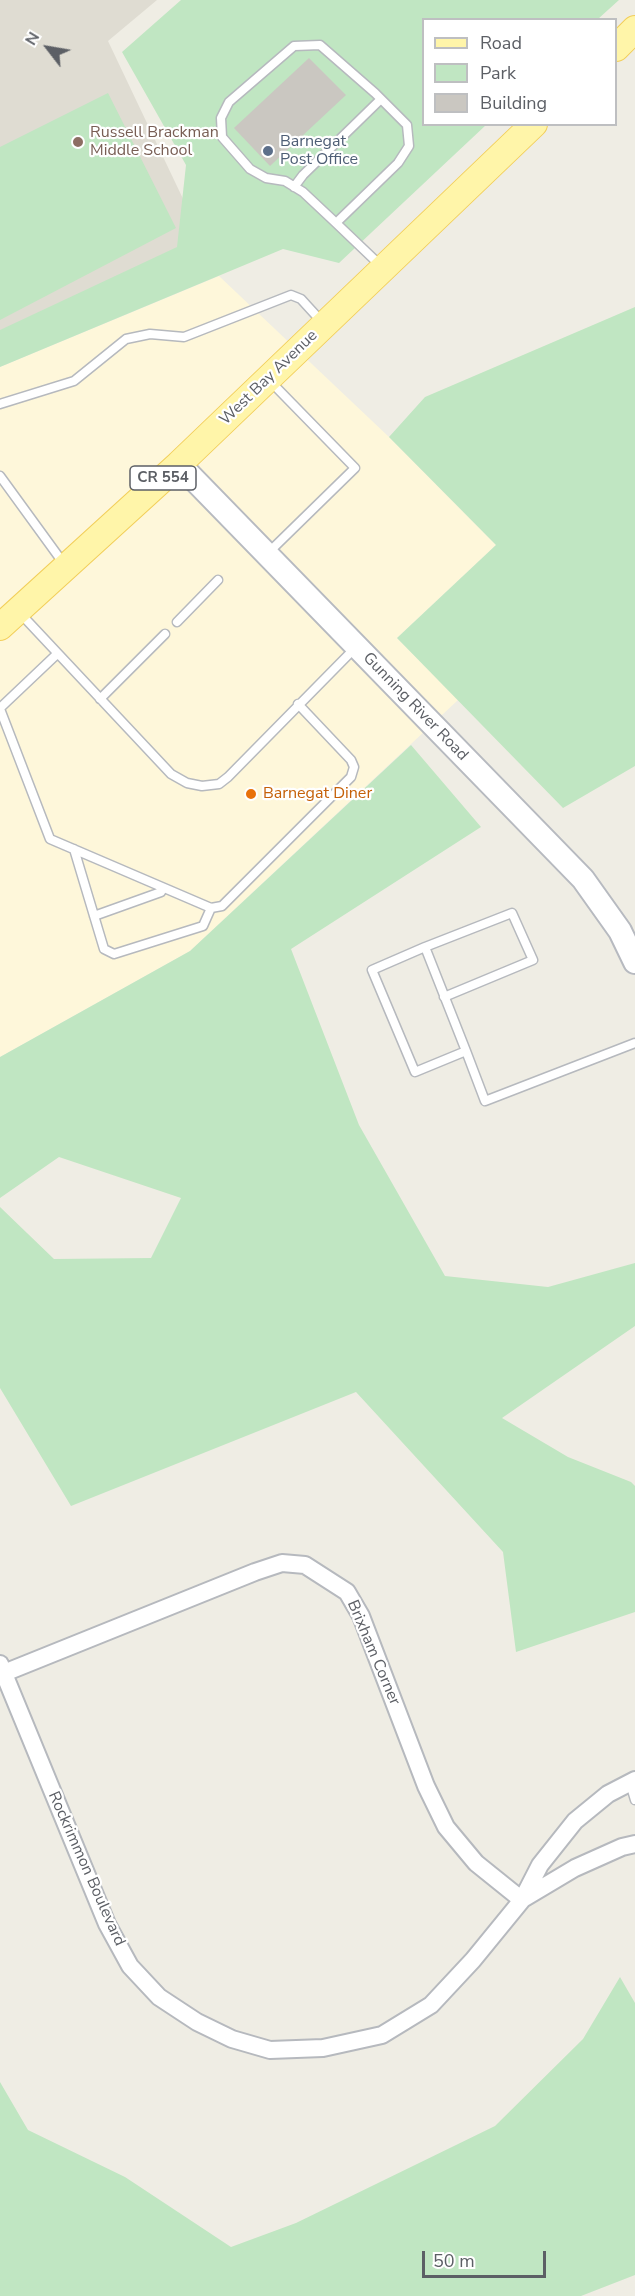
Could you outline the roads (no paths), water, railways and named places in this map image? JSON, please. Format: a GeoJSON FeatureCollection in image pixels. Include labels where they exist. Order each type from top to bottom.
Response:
{"type":"FeatureCollection","features":[{"type":"Feature","properties":{"kind":"main road"},"geometry":{"type":"LineString","coordinates":[[617,46],[635,29]]}},
{"type":"Feature","properties":{"kind":"main road","name":"West Bay Avenue"},"geometry":{"type":"LineString","coordinates":[[9,619],[179,464],[532,126]]}},
{"type":"Feature","properties":{"kind":"street","name":"Gunning River Road"},"geometry":{"type":"LineString","coordinates":[[179,464],[583,879],[620,931],[635,962]]}},
{"type":"Feature","properties":{"kind":"street","name":"Brixham Corner"},"geometry":{"type":"LineString","coordinates":[[2,1669],[255,1572],[282,1563],[305,1565],[347,1592],[361,1616],[426,1786],[446,1827],[476,1863],[522,1900]]}},
{"type":"Feature","properties":{"kind":"street","name":"Rockrimmon Boulevard"},"geometry":{"type":"LineString","coordinates":[[2,1669],[107,1924],[130,1966],[159,1997],[197,2022],[232,2039],[270,2050],[323,2048],[382,2035],[431,2005],[473,1960],[522,1900],[540,1866],[575,1821],[608,1794],[632,1782]]}},
{"type":"Feature","properties":{"kind":"street","name":"Rockrimmon Boulevard"},"geometry":{"type":"LineString","coordinates":[[522,1900],[575,1868],[622,1847],[635,1844]]}},
{"type":"Feature","properties":{"kind":"lane"},"geometry":{"type":"LineString","coordinates":[[336,223],[398,163],[409,146],[407,125],[320,45],[294,46],[230,102],[220,118],[222,137],[250,169],[266,178],[285,182],[303,192],[383,269]]}},
{"type":"Feature","properties":{"kind":"lane"},"geometry":{"type":"LineString","coordinates":[[294,187],[303,175],[381,99]]}},
{"type":"Feature","properties":{"kind":"lane"},"geometry":{"type":"LineString","coordinates":[[0,404],[74,381],[126,339],[150,334],[184,338],[291,295],[301,299],[324,325]]}},
{"type":"Feature","properties":{"kind":"lane"},"geometry":{"type":"LineString","coordinates":[[266,555],[355,468],[268,379]]}},
{"type":"Feature","properties":{"kind":"lane"},"geometry":{"type":"LineString","coordinates":[[0,476],[66,567]]}},
{"type":"Feature","properties":{"kind":"lane"},"geometry":{"type":"LineString","coordinates":[[177,622],[218,580]]}},
{"type":"Feature","properties":{"kind":"lane"},"geometry":{"type":"LineString","coordinates":[[9,619],[57,654],[171,774],[187,783],[202,786],[219,784],[228,777],[356,646]]}},
{"type":"Feature","properties":{"kind":"lane"},"geometry":{"type":"LineString","coordinates":[[100,699],[165,634]]}},
{"type":"Feature","properties":{"kind":"lane"},"geometry":{"type":"LineString","coordinates":[[57,654],[0,709],[50,839],[211,908],[222,906],[351,777],[354,767],[351,760],[298,705]]}},
{"type":"Feature","properties":{"kind":"lane"},"geometry":{"type":"LineString","coordinates":[[74,849],[104,949],[114,954],[202,926],[211,908]]}},
{"type":"Feature","properties":{"kind":"lane"},"geometry":{"type":"LineString","coordinates":[[94,916],[161,892],[163,888]]}},
{"type":"Feature","properties":{"kind":"lane"},"geometry":{"type":"LineString","coordinates":[[444,997],[533,960],[513,913],[372,970],[414,1072],[466,1051]]}},
{"type":"Feature","properties":{"kind":"lane"},"geometry":{"type":"LineString","coordinates":[[425,947],[485,1101],[635,1043]]}},
{"type":"Feature","properties":{"kind":"lane"},"geometry":{"type":"LineString","coordinates":[[632,1782],[635,1800]]}},
{"type":"Feature","properties":{"kind":"place","name":"Russell Brackman Middle School"},"geometry":{"type":"Point","coordinates":[78,142]}},
{"type":"Feature","properties":{"kind":"place","name":"Barnegat Post Office"},"geometry":{"type":"Point","coordinates":[268,151]}},
{"type":"Feature","properties":{"kind":"place","name":"Barnegat Diner"},"geometry":{"type":"Point","coordinates":[251,794]}}]}
